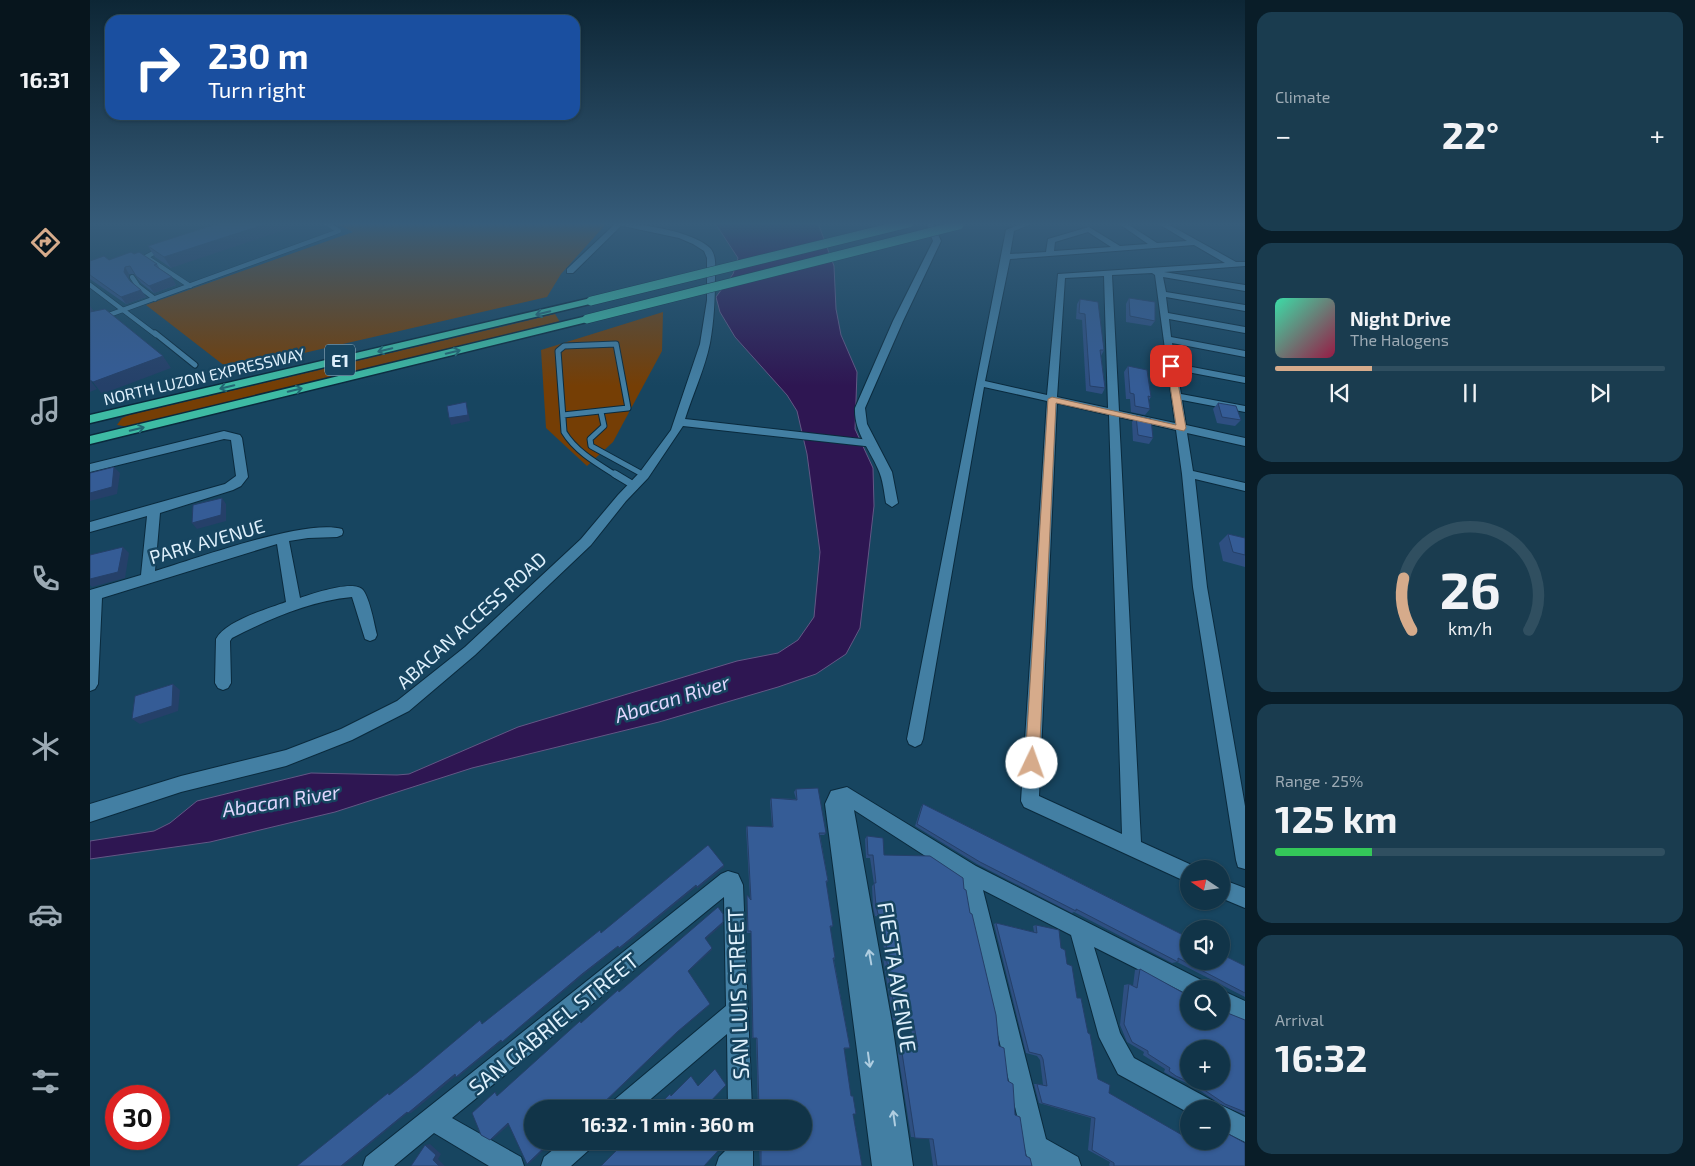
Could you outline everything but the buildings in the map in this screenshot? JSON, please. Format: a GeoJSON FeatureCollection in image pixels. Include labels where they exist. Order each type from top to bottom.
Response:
{"type":"FeatureCollection","features":[{"type":"Feature","properties":{"kind":"highway","name":"NORTH LUZON EXPRESSWAY"},"geometry":{"type":"LineString","coordinates":[[90,419],[687,277]]}},
{"type":"Feature","properties":{"kind":"highway","name":"NORTH LUZON EXPRESSWAY"},"geometry":{"type":"LineString","coordinates":[[90,440],[587,320],[754,277]]}},
{"type":"Feature","properties":{"kind":"street","name":"ABACAN ACCESS ROAD"},"geometry":{"type":"LineString","coordinates":[[90,813],[181,784],[286,758],[346,735],[402,706],[470,651],[586,542],[622,498],[644,475],[676,430],[705,344],[711,300],[712,277]]}},
{"type":"Feature","properties":{"kind":"street"},"geometry":{"type":"LineString","coordinates":[[892,503],[885,470],[867,443],[859,418],[860,408],[898,320],[919,277]]}},
{"type":"Feature","properties":{"kind":"street"},"geometry":{"type":"LineString","coordinates":[[915,738],[980,383],[1002,277]]}},
{"type":"Feature","properties":{"kind":"street"},"geometry":{"type":"LineString","coordinates":[[1061,277],[1052,399],[1030,801],[1180,870]]}},
{"type":"Feature","properties":{"kind":"street"},"geometry":{"type":"LineString","coordinates":[[1108,277],[1112,413],[1132,849]]}},
{"type":"Feature","properties":{"kind":"street"},"geometry":{"type":"LineString","coordinates":[[1157,277],[1188,474],[1200,587],[1245,860]]}},
{"type":"Feature","properties":{"kind":"street"},"geometry":{"type":"LineString","coordinates":[[1186,277],[1245,288]]}},
{"type":"Feature","properties":{"kind":"street"},"geometry":{"type":"LineString","coordinates":[[1161,294],[1245,308]]}},
{"type":"Feature","properties":{"kind":"street"},"geometry":{"type":"LineString","coordinates":[[1164,315],[1245,330]]}},
{"type":"Feature","properties":{"kind":"street"},"geometry":{"type":"LineString","coordinates":[[1167,340],[1245,354]]}},
{"type":"Feature","properties":{"kind":"street"},"geometry":{"type":"LineString","coordinates":[[1171,366],[1245,380]]}},
{"type":"Feature","properties":{"kind":"street"},"geometry":{"type":"LineString","coordinates":[[980,383],[1245,442]]}},
{"type":"Feature","properties":{"kind":"street"},"geometry":{"type":"LineString","coordinates":[[1176,396],[1245,409]]}},
{"type":"Feature","properties":{"kind":"street"},"geometry":{"type":"LineString","coordinates":[[679,422],[867,443]]}},
{"type":"Feature","properties":{"kind":"street"},"geometry":{"type":"LineString","coordinates":[[90,468],[224,435],[236,438],[242,477],[237,483],[229,487],[90,527]]}},
{"type":"Feature","properties":{"kind":"street"},"geometry":{"type":"LineString","coordinates":[[1188,474],[1245,487]]}},
{"type":"Feature","properties":{"kind":"street"},"geometry":{"type":"LineString","coordinates":[[148,577],[154,510]]}},
{"type":"Feature","properties":{"kind":"street","name":"PARK AVENUE"},"geometry":{"type":"LineString","coordinates":[[93,595],[282,538],[308,533],[338,532]]}},
{"type":"Feature","properties":{"kind":"street"},"geometry":{"type":"LineString","coordinates":[[282,538],[294,606]]}},
{"type":"Feature","properties":{"kind":"street"},"geometry":{"type":"LineString","coordinates":[[223,683],[223,639],[227,634],[294,606],[345,591],[355,591],[359,596],[370,635]]}},
{"type":"Feature","properties":{"kind":"street"},"geometry":{"type":"LineString","coordinates":[[90,684],[93,595]]}},
{"type":"Feature","properties":{"kind":"street","name":"FIESTA AVENUE"},"geometry":{"type":"LineString","coordinates":[[901,1166],[873,1024],[841,800],[969,873]]}},
{"type":"Feature","properties":{"kind":"street"},"geometry":{"type":"LineString","coordinates":[[969,873],[1180,980]]}},
{"type":"Feature","properties":{"kind":"street"},"geometry":{"type":"LineString","coordinates":[[969,873],[1038,1156],[1069,1166]]}},
{"type":"Feature","properties":{"kind":"street","name":"SAN GABRIEL STREET"},"geometry":{"type":"LineString","coordinates":[[375,1166],[728,881],[731,881]]}},
{"type":"Feature","properties":{"kind":"street","name":"SAN LUIS STREET"},"geometry":{"type":"LineString","coordinates":[[731,881],[733,885],[740,1100]]}},
{"type":"Feature","properties":{"kind":"street"},"geometry":{"type":"LineString","coordinates":[[1230,892],[1245,898]]}},
{"type":"Feature","properties":{"kind":"street"},"geometry":{"type":"LineString","coordinates":[[1079,929],[1110,1038],[1126,1066],[1188,1100]]}},
{"type":"Feature","properties":{"kind":"street"},"geometry":{"type":"LineString","coordinates":[[1230,1004],[1245,1012]]}},
{"type":"Feature","properties":{"kind":"street"},"geometry":{"type":"LineString","coordinates":[[632,1100],[738,1010]]}},
{"type":"Feature","properties":{"kind":"street","name":"FIESTA AVENUE"},"geometry":{"type":"LineString","coordinates":[[873,1024],[884,1166]]}},
{"type":"Feature","properties":{"kind":"street"},"geometry":{"type":"LineString","coordinates":[[433,1120],[512,1166]]}},
{"type":"Feature","properties":{"kind":"street"},"geometry":{"type":"LineString","coordinates":[[1230,1122],[1245,1130]]}},
{"type":"Feature","properties":{"kind":"street"},"geometry":{"type":"LineString","coordinates":[[553,1166],[572,1150]]}},
{"type":"Feature","properties":{"kind":"lane"},"geometry":{"type":"LineString","coordinates":[[132,277],[138,286],[155,299]]}},
{"type":"Feature","properties":{"kind":"lane"},"geometry":{"type":"LineString","coordinates":[[177,277],[190,286]]}},
{"type":"Feature","properties":{"kind":"lane"},"geometry":{"type":"LineString","coordinates":[[90,322],[213,277]]}},
{"type":"Feature","properties":{"kind":"lane"},"geometry":{"type":"LineString","coordinates":[[90,285],[195,365]]}},
{"type":"Feature","properties":{"kind":"lane"},"geometry":{"type":"LineString","coordinates":[[563,415],[623,410],[629,406],[617,345],[614,342],[559,348],[564,432],[568,438],[591,458],[635,486]]}},
{"type":"Feature","properties":{"kind":"lane"},"geometry":{"type":"LineString","coordinates":[[602,412],[604,426],[590,439],[591,446],[644,475]]}},
{"type":"Feature","properties":{"kind":"shaded area"},"geometry":{"type":"Polygon","coordinates":[[[224,277],[559,277],[547,297],[230,370],[146,305],[224,277]]]}},
{"type":"Feature","properties":{"kind":"shaded area"},"geometry":{"type":"Polygon","coordinates":[[[663,312],[662,351],[613,442],[587,466],[546,428],[541,350],[663,312]]]}},
{"type":"Feature","properties":{"kind":"shaded area"},"geometry":{"type":"Polygon","coordinates":[[[555,314],[560,322],[129,427],[117,425],[122,418],[129,415],[555,314]]]}},
{"type":"Feature","properties":{"kind":"water","name":"Abacan River"},"geometry":{"type":"Polygon","coordinates":[[[730,277],[835,277],[836,309],[841,335],[857,372],[855,429],[873,468],[874,506],[860,628],[846,654],[816,674],[778,687],[659,722],[472,768],[335,812],[210,842],[90,859],[90,841],[154,831],[170,823],[197,801],[311,773],[409,774],[518,727],[737,661],[778,653],[798,640],[814,617],[820,552],[807,454],[797,411],[787,395],[735,337],[720,312],[716,297],[730,277]]]}},
{"type":"Feature","properties":{"kind":"route"},"geometry":{"type":"LineString","coordinates":[[1032,763],[1052,399],[1181,428],[1171,366]]}}]}
